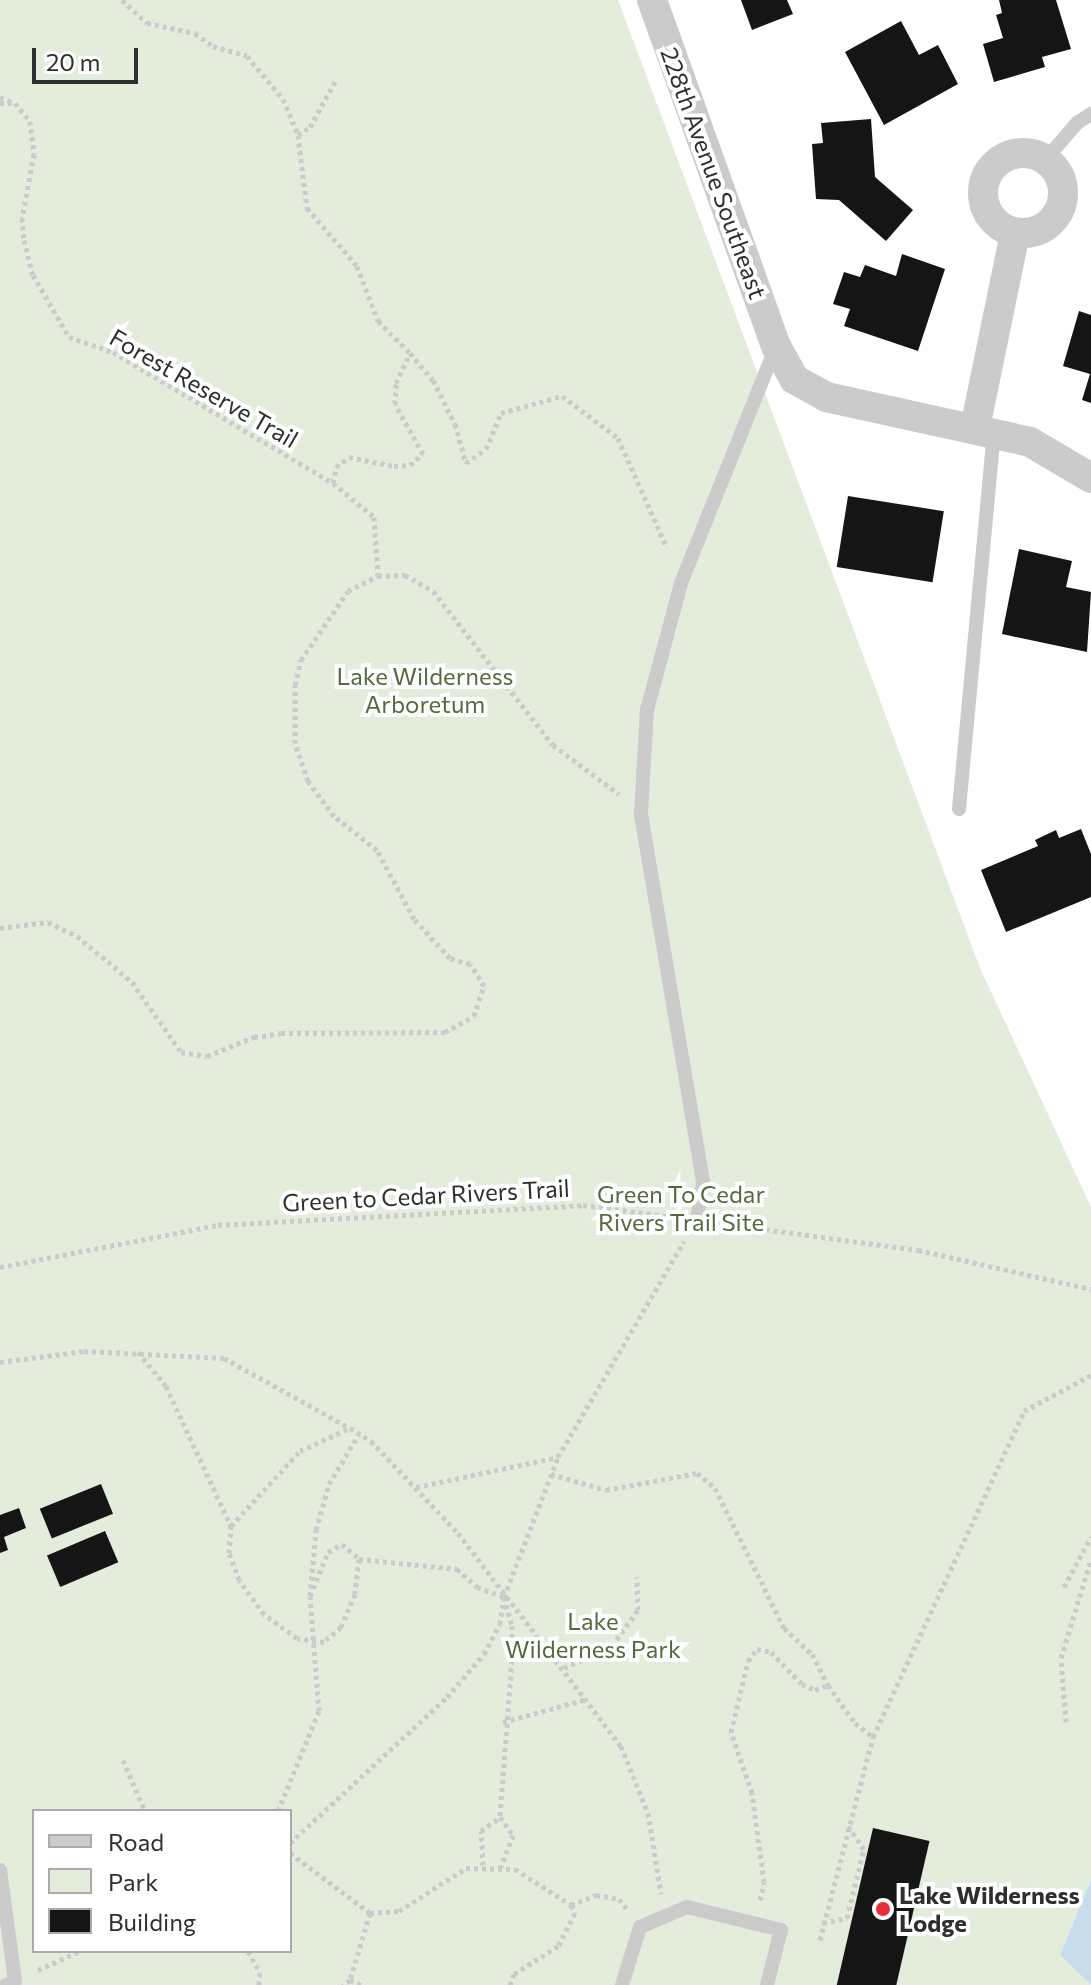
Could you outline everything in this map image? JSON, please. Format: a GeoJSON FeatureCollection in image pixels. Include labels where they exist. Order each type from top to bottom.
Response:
{"type":"FeatureCollection","features":[{"type":"Feature","properties":{"kind":"street","name":"228th Avenue Southeast"},"geometry":{"type":"LineString","coordinates":[[652,0],[776,346],[794,379],[810,391],[985,430],[1064,458],[1091,478]]}},
{"type":"Feature","properties":{"kind":"street"},"geometry":{"type":"LineString","coordinates":[[1015,153],[1046,159],[1063,185],[1057,216],[1045,227],[1015,233],[989,215],[983,201],[989,170],[1015,153]]}},
{"type":"Feature","properties":{"kind":"street"},"geometry":{"type":"LineString","coordinates":[[985,430],[1015,233]]}},
{"type":"Feature","properties":{"kind":"lane"},"geometry":{"type":"LineString","coordinates":[[1046,159],[1077,123],[1091,114]]}},
{"type":"Feature","properties":{"kind":"lane"},"geometry":{"type":"LineString","coordinates":[[697,1220],[703,1181],[641,813],[647,710],[681,583],[776,346]]}},
{"type":"Feature","properties":{"kind":"lane"},"geometry":{"type":"LineString","coordinates":[[959,809],[985,430]]}},
{"type":"Feature","properties":{"kind":"lane"},"geometry":{"type":"LineString","coordinates":[[0,1870],[10,1983]]}},
{"type":"Feature","properties":{"kind":"lane"},"geometry":{"type":"LineString","coordinates":[[622,1985],[640,1927],[662,1915],[687,1907],[781,1930],[767,1985]]}},
{"type":"Feature","properties":{"kind":"path"},"geometry":{"type":"LineString","coordinates":[[122,0],[147,23],[195,33],[213,46],[247,56],[283,99],[298,135],[307,208],[357,266],[378,321],[433,380],[455,424],[466,463],[486,449],[501,413],[562,396],[618,438],[664,544],[683,572],[681,583]]}},
{"type":"Feature","properties":{"kind":"path"},"geometry":{"type":"LineString","coordinates":[[298,135],[310,127],[337,78]]}},
{"type":"Feature","properties":{"kind":"path"},"geometry":{"type":"LineString","coordinates":[[0,97],[12,102]]}},
{"type":"Feature","properties":{"kind":"path"},"geometry":{"type":"LineString","coordinates":[[0,103],[12,102]]}},
{"type":"Feature","properties":{"kind":"path","name":"Forest Reserve Trail"},"geometry":{"type":"LineString","coordinates":[[12,102],[30,121],[34,154],[22,218],[24,240],[33,275],[69,337],[113,352],[333,483],[374,517],[378,576]]}},
{"type":"Feature","properties":{"kind":"path"},"geometry":{"type":"LineString","coordinates":[[333,483],[336,467],[349,457],[394,466],[410,465],[423,454],[395,404],[396,383],[410,353]]}},
{"type":"Feature","properties":{"kind":"path"},"geometry":{"type":"LineString","coordinates":[[0,928],[48,922],[77,936],[132,982],[181,1052],[207,1056],[254,1037],[281,1033],[445,1032],[474,1016],[484,986],[470,964],[450,958],[414,919],[377,850],[334,816],[308,781],[295,743],[295,685],[301,660],[348,591],[378,576],[405,575],[433,591],[553,745],[641,813]]}},
{"type":"Feature","properties":{"kind":"path","name":"Green to Cedar Rivers Trail"},"geometry":{"type":"LineString","coordinates":[[0,1267],[218,1225],[583,1205],[918,1250],[1091,1289]]}},
{"type":"Feature","properties":{"kind":"path"},"geometry":{"type":"LineString","coordinates":[[292,1841],[447,1697],[484,1654],[500,1624],[505,1597],[558,1457],[697,1220]]}},
{"type":"Feature","properties":{"kind":"path"},"geometry":{"type":"LineString","coordinates":[[0,1362],[84,1351],[224,1358],[359,1434],[415,1488],[564,1668],[621,1746],[648,1813],[662,1915]]}},
{"type":"Feature","properties":{"kind":"path"},"geometry":{"type":"LineString","coordinates":[[138,1352],[166,1386],[231,1526],[229,1553],[239,1580],[264,1614],[297,1638],[324,1642],[341,1627],[355,1594],[359,1559]]}},
{"type":"Feature","properties":{"kind":"path"},"geometry":{"type":"LineString","coordinates":[[820,1940],[873,1737],[1024,1411],[1091,1375]]}},
{"type":"Feature","properties":{"kind":"path"},"geometry":{"type":"LineString","coordinates":[[231,1526],[300,1451],[350,1428]]}},
{"type":"Feature","properties":{"kind":"path"},"geometry":{"type":"LineString","coordinates":[[279,1809],[319,1711],[310,1596],[316,1530],[329,1484],[359,1434]]}},
{"type":"Feature","properties":{"kind":"path"},"geometry":{"type":"LineString","coordinates":[[415,1488],[558,1457]]}},
{"type":"Feature","properties":{"kind":"path"},"geometry":{"type":"LineString","coordinates":[[551,1474],[606,1490],[697,1473],[715,1488],[784,1628],[812,1654],[828,1685],[855,1723],[873,1737]]}},
{"type":"Feature","properties":{"kind":"path"},"geometry":{"type":"LineString","coordinates":[[1064,1587],[1091,1537]]}},
{"type":"Feature","properties":{"kind":"path"},"geometry":{"type":"LineString","coordinates":[[310,1596],[335,1545],[342,1544],[359,1559],[457,1569],[477,1587],[505,1597]]}},
{"type":"Feature","properties":{"kind":"path"},"geometry":{"type":"LineString","coordinates":[[1066,1722],[1061,1658],[1091,1559]]}},
{"type":"Feature","properties":{"kind":"path"},"geometry":{"type":"LineString","coordinates":[[564,1668],[612,1646],[638,1610],[637,1577]]}},
{"type":"Feature","properties":{"kind":"path"},"geometry":{"type":"LineString","coordinates":[[501,1867],[513,1835],[500,1817],[503,1722],[512,1626],[505,1597]]}},
{"type":"Feature","properties":{"kind":"path"},"geometry":{"type":"LineString","coordinates":[[756,1924],[764,1882],[752,1793],[731,1732],[738,1687],[757,1649],[771,1652],[802,1684],[815,1690],[828,1685]]}},
{"type":"Feature","properties":{"kind":"path"},"geometry":{"type":"LineString","coordinates":[[503,1722],[588,1699]]}},
{"type":"Feature","properties":{"kind":"path"},"geometry":{"type":"LineString","coordinates":[[123,1760],[144,1809]]}},
{"type":"Feature","properties":{"kind":"path"},"geometry":{"type":"LineString","coordinates":[[483,1865],[481,1831],[500,1817]]}},
{"type":"Feature","properties":{"kind":"path"},"geometry":{"type":"LineString","coordinates":[[823,1923],[847,1918],[864,1849],[848,1825]]}},
{"type":"Feature","properties":{"kind":"path"},"geometry":{"type":"LineString","coordinates":[[292,1854],[370,1913],[399,1911],[466,1868],[483,1865],[515,1869],[571,1905],[575,1913],[558,1946],[514,1974],[510,1985]]}},
{"type":"Feature","properties":{"kind":"path"},"geometry":{"type":"LineString","coordinates":[[571,1905],[596,1895],[619,1899],[640,1927]]}},
{"type":"Feature","properties":{"kind":"path"},"geometry":{"type":"LineString","coordinates":[[343,1985],[350,1980],[370,1913]]}},
{"type":"Feature","properties":{"kind":"path"},"geometry":{"type":"LineString","coordinates":[[10,1983],[70,1953]]}},
{"type":"Feature","properties":{"kind":"path"},"geometry":{"type":"LineString","coordinates":[[249,1953],[260,1973],[259,1985]]}},
{"type":"Feature","properties":{"kind":"path"},"geometry":{"type":"LineString","coordinates":[[350,1980],[361,1985]]}},
{"type":"Feature","properties":{"kind":"green space"},"geometry":{"type":"Polygon","coordinates":[[[0,0],[618,0],[980,968],[1091,1207],[1091,1880],[1060,1955],[1091,1985],[0,1985],[0,0]]]}},
{"type":"Feature","properties":{"kind":"water"},"geometry":{"type":"Polygon","coordinates":[[[1091,1880],[1091,1985],[1060,1955],[1091,1880]]]}},
{"type":"Feature","properties":{"kind":"building"},"geometry":{"type":"Polygon","coordinates":[[[741,0],[787,0],[793,14],[752,30],[741,0]]]}},
{"type":"Feature","properties":{"kind":"building"},"geometry":{"type":"Polygon","coordinates":[[[999,0],[1056,0],[1071,49],[1042,57],[1045,67],[994,82],[983,44],[1003,38],[996,15],[1002,13],[999,0]]]}},
{"type":"Feature","properties":{"kind":"building"},"geometry":{"type":"Polygon","coordinates":[[[901,21],[919,55],[938,45],[958,84],[884,125],[845,52],[901,21]]]}},
{"type":"Feature","properties":{"kind":"building"},"geometry":{"type":"Polygon","coordinates":[[[871,119],[875,177],[913,210],[886,241],[839,200],[816,199],[812,144],[823,143],[821,123],[871,119]]]}},
{"type":"Feature","properties":{"kind":"building"},"geometry":{"type":"Polygon","coordinates":[[[902,254],[945,269],[918,351],[844,326],[850,309],[833,304],[844,272],[860,277],[865,265],[896,276],[902,254]]]}},
{"type":"Feature","properties":{"kind":"building"},"geometry":{"type":"Polygon","coordinates":[[[1079,311],[1091,315],[1091,403],[1082,400],[1090,374],[1063,366],[1079,311]]]}},
{"type":"Feature","properties":{"kind":"building"},"geometry":{"type":"Polygon","coordinates":[[[848,496],[944,511],[933,582],[837,567],[848,496]]]}},
{"type":"Feature","properties":{"kind":"building"},"geometry":{"type":"Polygon","coordinates":[[[1019,549],[1072,561],[1066,587],[1091,592],[1087,652],[1002,634],[1019,549]]]}},
{"type":"Feature","properties":{"kind":"building"},"geometry":{"type":"Polygon","coordinates":[[[1081,829],[1091,854],[1091,897],[1006,932],[981,870],[1038,846],[1035,840],[1056,830],[1059,838],[1081,829]]]}},
{"type":"Feature","properties":{"kind":"building"},"geometry":{"type":"Polygon","coordinates":[[[101,1484],[113,1514],[52,1538],[40,1509],[101,1484]]]}},
{"type":"Feature","properties":{"kind":"building"},"geometry":{"type":"Polygon","coordinates":[[[19,1508],[26,1528],[4,1537],[8,1550],[0,1553],[0,1515],[19,1508]]]}},
{"type":"Feature","properties":{"kind":"building"},"geometry":{"type":"Polygon","coordinates":[[[105,1531],[118,1562],[60,1587],[47,1556],[105,1531]]]}},
{"type":"Feature","properties":{"kind":"building","name":"Lake Wilderness Lodge"},"geometry":{"type":"Polygon","coordinates":[[[873,1828],[930,1841],[896,1985],[837,1985],[873,1828]]]}},
{"type":"Feature","properties":{"kind":"place","name":"Lake Wilderness Lodge"},"geometry":{"type":"Point","coordinates":[883,1909]}},
{"type":"Feature","properties":{"kind":"park label","name":"Lake Wilderness Arboretum"},"geometry":{"type":"Point","coordinates":[425,690]}},
{"type":"Feature","properties":{"kind":"park label","name":"Green To Cedar Rivers Trail Site"},"geometry":{"type":"Point","coordinates":[681,1208]}},
{"type":"Feature","properties":{"kind":"park label","name":"Lake Wilderness Park"},"geometry":{"type":"Point","coordinates":[593,1635]}}]}
